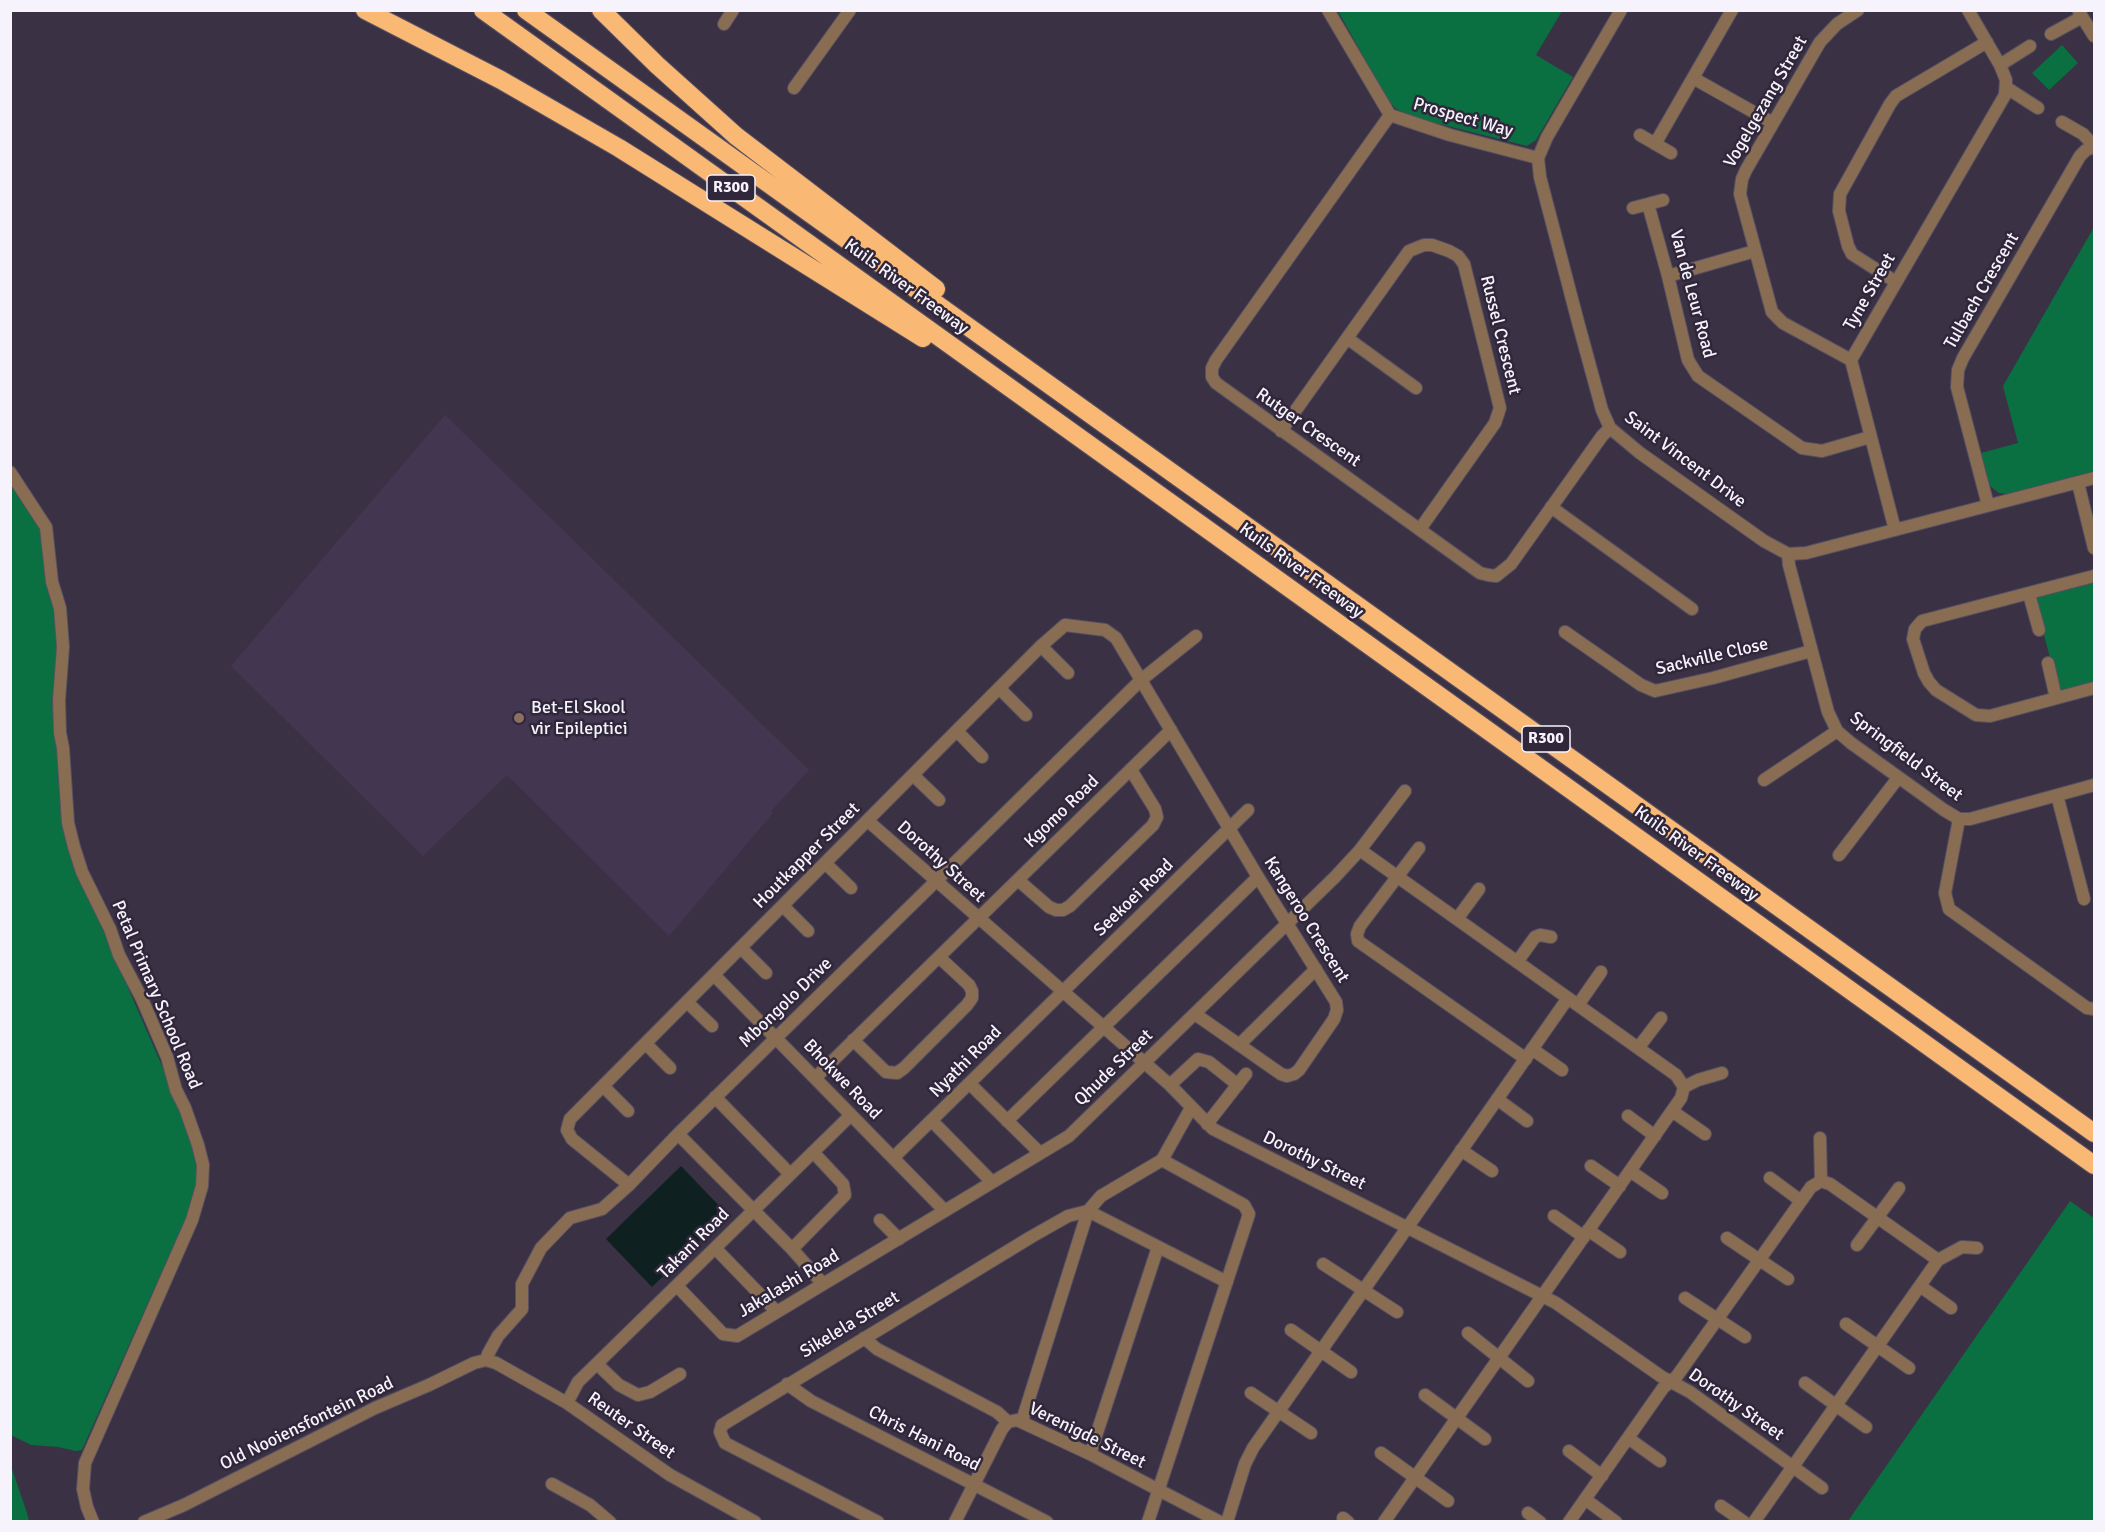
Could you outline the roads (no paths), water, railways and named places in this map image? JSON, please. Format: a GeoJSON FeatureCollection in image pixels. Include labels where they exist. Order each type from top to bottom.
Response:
{"type":"FeatureCollection","features":[{"type":"Feature","properties":{"kind":"highway"},"geometry":{"type":"LineString","coordinates":[[365,10],[501,80],[600,136],[914,333],[979,365]]}},
{"type":"Feature","properties":{"kind":"highway","name":"Kuils River Freeway"},"geometry":{"type":"LineString","coordinates":[[483,10],[2094,1165]]}},
{"type":"Feature","properties":{"kind":"highway","name":"Kuils River Freeway"},"geometry":{"type":"LineString","coordinates":[[526,10],[2094,1133]]}},
{"type":"Feature","properties":{"kind":"highway"},"geometry":{"type":"LineString","coordinates":[[601,10],[657,65],[736,136],[949,298],[968,314],[996,346]]}},
{"type":"Feature","properties":{"kind":"street"},"geometry":{"type":"LineString","coordinates":[[723,24],[733,10]]}},
{"type":"Feature","properties":{"kind":"street"},"geometry":{"type":"LineString","coordinates":[[794,87],[850,10]]}},
{"type":"Feature","properties":{"kind":"street","name":"Prospect Way"},"geometry":{"type":"LineString","coordinates":[[1328,10],[1390,115],[1430,129],[1538,158]]}},
{"type":"Feature","properties":{"kind":"street"},"geometry":{"type":"LineString","coordinates":[[1538,158],[1547,137],[1621,10]]}},
{"type":"Feature","properties":{"kind":"street"},"geometry":{"type":"LineString","coordinates":[[1655,144],[1732,10]]}},
{"type":"Feature","properties":{"kind":"street","name":"Vogelgezang Street"},"geometry":{"type":"LineString","coordinates":[[1851,360],[1776,317],[1769,306],[1740,194],[1740,186],[1746,170],[1821,42],[1837,24],[1858,10]]}},
{"type":"Feature","properties":{"kind":"street"},"geometry":{"type":"LineString","coordinates":[[1968,10],[2000,65],[2007,88],[2038,108]]}},
{"type":"Feature","properties":{"kind":"street"},"geometry":{"type":"LineString","coordinates":[[2051,34],[2080,14],[2094,36]]}},
{"type":"Feature","properties":{"kind":"street"},"geometry":{"type":"LineString","coordinates":[[1896,282],[1852,254],[1839,211],[1840,194],[1896,96],[1987,42]]}},
{"type":"Feature","properties":{"kind":"street"},"geometry":{"type":"LineString","coordinates":[[2000,65],[2030,46]]}},
{"type":"Feature","properties":{"kind":"street"},"geometry":{"type":"LineString","coordinates":[[1693,78],[1773,123]]}},
{"type":"Feature","properties":{"kind":"street","name":"Tyne Street"},"geometry":{"type":"LineString","coordinates":[[1895,530],[1851,360],[2007,88]]}},
{"type":"Feature","properties":{"kind":"street","name":"Rutger Crescent"},"geometry":{"type":"LineString","coordinates":[[1390,115],[1216,360],[1212,368],[1212,377],[1216,383],[1281,432],[1480,573],[1496,576],[1511,564],[1610,428]]}},
{"type":"Feature","properties":{"kind":"street","name":"Tulbach Crescent"},"geometry":{"type":"LineString","coordinates":[[1988,505],[1957,387],[1958,370],[2080,156],[2094,146],[2083,134],[2062,122]]}},
{"type":"Feature","properties":{"kind":"street"},"geometry":{"type":"LineString","coordinates":[[1640,135],[1671,153]]}},
{"type":"Feature","properties":{"kind":"street","name":"Saint Vincent Drive"},"geometry":{"type":"LineString","coordinates":[[1538,158],[1540,177],[1575,311],[1602,410],[1610,428],[1640,453],[1764,541],[1788,554]]}},
{"type":"Feature","properties":{"kind":"street"},"geometry":{"type":"LineString","coordinates":[[1633,208],[1663,200]]}},
{"type":"Feature","properties":{"kind":"street","name":"Van de Leur Road"},"geometry":{"type":"LineString","coordinates":[[1648,204],[1688,360],[1698,376],[1802,448],[1822,451],[1870,437]]}},
{"type":"Feature","properties":{"kind":"street","name":"Russel Crescent"},"geometry":{"type":"LineString","coordinates":[[1281,432],[1409,251],[1424,245],[1432,245],[1458,256],[1464,264],[1500,408],[1495,423],[1420,529]]}},
{"type":"Feature","properties":{"kind":"street"},"geometry":{"type":"LineString","coordinates":[[1668,276],[1755,251]]}},
{"type":"Feature","properties":{"kind":"street"},"geometry":{"type":"LineString","coordinates":[[1347,338],[1416,388]]}},
{"type":"Feature","properties":{"kind":"street","name":"Petal Primary School Road"},"geometry":{"type":"LineString","coordinates":[[10,472],[46,527],[52,582],[60,608],[63,647],[59,700],[60,733],[68,823],[74,847],[82,872],[110,929],[119,955],[137,988],[167,1058],[176,1090],[198,1145],[202,1165],[202,1186],[192,1220],[85,1462],[83,1489],[93,1521]]}},
{"type":"Feature","properties":{"kind":"street"},"geometry":{"type":"LineString","coordinates":[[1788,554],[1806,553],[2094,478]]}},
{"type":"Feature","properties":{"kind":"street"},"geometry":{"type":"LineString","coordinates":[[2078,483],[2094,548]]}},
{"type":"Feature","properties":{"kind":"street"},"geometry":{"type":"LineString","coordinates":[[1551,507],[1692,609]]}},
{"type":"Feature","properties":{"kind":"street","name":"Springfield Street"},"geometry":{"type":"LineString","coordinates":[[1788,554],[1811,651],[1828,712],[1837,731],[1898,778],[1959,819],[1970,819],[2094,785]]}},
{"type":"Feature","properties":{"kind":"street"},"geometry":{"type":"LineString","coordinates":[[2094,576],[1922,621],[1915,629],[1913,639],[1924,674],[1936,690],[1969,712],[1983,716],[2094,688]]}},
{"type":"Feature","properties":{"kind":"street"},"geometry":{"type":"LineString","coordinates":[[2029,594],[2039,630]]}},
{"type":"Feature","properties":{"kind":"street","name":"Houtkapper Street"},"geometry":{"type":"LineString","coordinates":[[629,1185],[572,1139],[567,1126],[570,1119],[1041,646],[1065,625],[1105,630],[1114,635],[1141,680]]}},
{"type":"Feature","properties":{"kind":"street","name":"Sackville Close"},"geometry":{"type":"LineString","coordinates":[[1565,632],[1641,685],[1654,691],[1701,681],[1811,651]]}},
{"type":"Feature","properties":{"kind":"street","name":"Mbongolo Drive"},"geometry":{"type":"LineString","coordinates":[[486,1360],[498,1336],[522,1309],[522,1284],[541,1248],[570,1218],[602,1209],[629,1185],[715,1097],[1141,680],[1196,636]]}},
{"type":"Feature","properties":{"kind":"street"},"geometry":{"type":"LineString","coordinates":[[1041,646],[1068,673]]}},
{"type":"Feature","properties":{"kind":"street"},"geometry":{"type":"LineString","coordinates":[[2048,663],[2056,698]]}},
{"type":"Feature","properties":{"kind":"street","name":"Kangeroo Crescent"},"geometry":{"type":"LineString","coordinates":[[1141,680],[1258,877],[1336,1002],[1337,1010],[1334,1019],[1297,1072],[1291,1076],[1281,1074],[1195,1014]]}},
{"type":"Feature","properties":{"kind":"street"},"geometry":{"type":"LineString","coordinates":[[999,688],[1026,715]]}},
{"type":"Feature","properties":{"kind":"street","name":"Kgomo Road"},"geometry":{"type":"LineString","coordinates":[[815,1078],[1171,730]]}},
{"type":"Feature","properties":{"kind":"street"},"geometry":{"type":"LineString","coordinates":[[957,731],[982,757]]}},
{"type":"Feature","properties":{"kind":"street"},"geometry":{"type":"LineString","coordinates":[[1764,780],[1837,731]]}},
{"type":"Feature","properties":{"kind":"street"},"geometry":{"type":"LineString","coordinates":[[1018,880],[1049,907],[1063,910],[1070,906],[1153,825],[1156,817],[1155,809],[1131,770]]}},
{"type":"Feature","properties":{"kind":"street"},"geometry":{"type":"LineString","coordinates":[[913,775],[939,800]]}},
{"type":"Feature","properties":{"kind":"street"},"geometry":{"type":"LineString","coordinates":[[1839,855],[1898,778]]}},
{"type":"Feature","properties":{"kind":"street","name":"Qhude Street"},"geometry":{"type":"LineString","coordinates":[[945,1211],[1076,1130],[1360,850],[1405,791]]}},
{"type":"Feature","properties":{"kind":"street"},"geometry":{"type":"LineString","coordinates":[[2056,795],[2084,899]]}},
{"type":"Feature","properties":{"kind":"street","name":"Seekoei Road"},"geometry":{"type":"LineString","coordinates":[[1063,992],[1248,810]]}},
{"type":"Feature","properties":{"kind":"street"},"geometry":{"type":"LineString","coordinates":[[1959,819],[1945,893],[1949,909],[2087,1008],[2094,1009]]}},
{"type":"Feature","properties":{"kind":"street","name":"Dorothy Street"},"geometry":{"type":"LineString","coordinates":[[868,820],[978,919],[1170,1085],[1206,1124],[1224,1136],[1556,1303],[1662,1377],[1690,1392],[1822,1488]]}},
{"type":"Feature","properties":{"kind":"street"},"geometry":{"type":"LineString","coordinates":[[1419,848],[1360,926],[1357,934],[1360,944],[1529,1054],[1562,1070]]}},
{"type":"Feature","properties":{"kind":"street"},"geometry":{"type":"LineString","coordinates":[[1360,850],[1680,1078],[1684,1087],[1683,1095],[1655,1136],[1384,1521]]}},
{"type":"Feature","properties":{"kind":"street"},"geometry":{"type":"LineString","coordinates":[[825,863],[851,888]]}},
{"type":"Feature","properties":{"kind":"street"},"geometry":{"type":"LineString","coordinates":[[1007,1121],[1258,877]]}},
{"type":"Feature","properties":{"kind":"street"},"geometry":{"type":"LineString","coordinates":[[1457,919],[1479,889]]}},
{"type":"Feature","properties":{"kind":"street"},"geometry":{"type":"LineString","coordinates":[[783,906],[808,930]]}},
{"type":"Feature","properties":{"kind":"street"},"geometry":{"type":"LineString","coordinates":[[1517,962],[1535,937],[1540,935],[1551,937]]}},
{"type":"Feature","properties":{"kind":"street"},"geometry":{"type":"LineString","coordinates":[[741,948],[766,973]]}},
{"type":"Feature","properties":{"kind":"street"},"geometry":{"type":"LineString","coordinates":[[854,1040],[886,1072],[897,1073],[904,1068],[968,1005],[972,998],[969,985],[939,957]]}},
{"type":"Feature","properties":{"kind":"street"},"geometry":{"type":"LineString","coordinates":[[1239,1045],[1316,969]]}},
{"type":"Feature","properties":{"kind":"street"},"geometry":{"type":"LineString","coordinates":[[1227,1521],[1247,1458],[1279,1411],[1529,1054],[1573,1001],[1601,972]]}},
{"type":"Feature","properties":{"kind":"street","name":"Bhokwe Road"},"geometry":{"type":"LineString","coordinates":[[714,975],[945,1211]]}},
{"type":"Feature","properties":{"kind":"street","name":"Nyathi Road"},"geometry":{"type":"LineString","coordinates":[[893,1158],[1063,992]]}},
{"type":"Feature","properties":{"kind":"street"},"geometry":{"type":"LineString","coordinates":[[687,1002],[712,1026]]}},
{"type":"Feature","properties":{"kind":"street"},"geometry":{"type":"LineString","coordinates":[[1638,1048],[1661,1017]]}},
{"type":"Feature","properties":{"kind":"street"},"geometry":{"type":"LineString","coordinates":[[646,1044],[670,1068]]}},
{"type":"Feature","properties":{"kind":"street"},"geometry":{"type":"LineString","coordinates":[[1170,1085],[1198,1059],[1209,1062],[1238,1085]]}},
{"type":"Feature","properties":{"kind":"street"},"geometry":{"type":"LineString","coordinates":[[1684,1087],[1722,1073]]}},
{"type":"Feature","properties":{"kind":"street"},"geometry":{"type":"LineString","coordinates":[[1206,1124],[1246,1074]]}},
{"type":"Feature","properties":{"kind":"street"},"geometry":{"type":"LineString","coordinates":[[970,1084],[1040,1153]]}},
{"type":"Feature","properties":{"kind":"street"},"geometry":{"type":"LineString","coordinates":[[603,1086],[628,1111]]}},
{"type":"Feature","properties":{"kind":"street"},"geometry":{"type":"LineString","coordinates":[[715,1097],[790,1174]]}},
{"type":"Feature","properties":{"kind":"street"},"geometry":{"type":"LineString","coordinates":[[1497,1099],[1527,1120]]}},
{"type":"Feature","properties":{"kind":"street"},"geometry":{"type":"LineString","coordinates":[[1148,1521],[1249,1217],[1244,1205],[1162,1160],[1191,1108]]}},
{"type":"Feature","properties":{"kind":"street"},"geometry":{"type":"LineString","coordinates":[[1672,1111],[1705,1134]]}},
{"type":"Feature","properties":{"kind":"street","name":"Takani Road"},"geometry":{"type":"LineString","coordinates":[[567,1403],[578,1382],[851,1115]]}},
{"type":"Feature","properties":{"kind":"street"},"geometry":{"type":"LineString","coordinates":[[1628,1116],[1655,1136]]}},
{"type":"Feature","properties":{"kind":"street"},"geometry":{"type":"LineString","coordinates":[[932,1121],[992,1182]]}},
{"type":"Feature","properties":{"kind":"street"},"geometry":{"type":"LineString","coordinates":[[678,1134],[824,1284]]}},
{"type":"Feature","properties":{"kind":"street"},"geometry":{"type":"LineString","coordinates":[[1820,1138],[1821,1181]]}},
{"type":"Feature","properties":{"kind":"street"},"geometry":{"type":"LineString","coordinates":[[1461,1150],[1492,1171]]}},
{"type":"Feature","properties":{"kind":"street"},"geometry":{"type":"LineString","coordinates":[[792,1249],[845,1195],[843,1184],[813,1152]]}},
{"type":"Feature","properties":{"kind":"street","name":"Sikelela Street"},"geometry":{"type":"LineString","coordinates":[[878,1521],[723,1440],[720,1428],[725,1422],[787,1384],[1068,1216],[1088,1211],[1101,1196],[1162,1160]]}},
{"type":"Feature","properties":{"kind":"street"},"geometry":{"type":"LineString","coordinates":[[1591,1166],[1620,1186]]}},
{"type":"Feature","properties":{"kind":"street"},"geometry":{"type":"LineString","coordinates":[[1630,1171],[1662,1193]]}},
{"type":"Feature","properties":{"kind":"street"},"geometry":{"type":"LineString","coordinates":[[1770,1178],[1801,1200]]}},
{"type":"Feature","properties":{"kind":"street"},"geometry":{"type":"LineString","coordinates":[[1569,1521],[1663,1388],[1677,1376],[1811,1186],[1821,1181],[1830,1184],[1938,1260]]}},
{"type":"Feature","properties":{"kind":"street"},"geometry":{"type":"LineString","coordinates":[[1857,1245],[1899,1188]]}},
{"type":"Feature","properties":{"kind":"street","name":"Jakalashi Road"},"geometry":{"type":"LineString","coordinates":[[677,1286],[727,1335],[737,1336],[945,1211]]}},
{"type":"Feature","properties":{"kind":"street"},"geometry":{"type":"LineString","coordinates":[[1022,1421],[1088,1211],[1227,1282]]}},
{"type":"Feature","properties":{"kind":"street"},"geometry":{"type":"LineString","coordinates":[[1554,1216],[1620,1252]]}},
{"type":"Feature","properties":{"kind":"street"},"geometry":{"type":"LineString","coordinates":[[880,1220],[898,1239]]}},
{"type":"Feature","properties":{"kind":"street"},"geometry":{"type":"LineString","coordinates":[[1727,1238],[1788,1279]]}},
{"type":"Feature","properties":{"kind":"street"},"geometry":{"type":"LineString","coordinates":[[1090,1454],[1158,1247]]}},
{"type":"Feature","properties":{"kind":"street"},"geometry":{"type":"LineString","coordinates":[[1754,1521],[1938,1260],[1962,1247],[1977,1248]]}},
{"type":"Feature","properties":{"kind":"street"},"geometry":{"type":"LineString","coordinates":[[715,1248],[777,1312]]}},
{"type":"Feature","properties":{"kind":"street"},"geometry":{"type":"LineString","coordinates":[[1323,1264],[1397,1312]]}},
{"type":"Feature","properties":{"kind":"street"},"geometry":{"type":"LineString","coordinates":[[1920,1286],[1951,1308]]}},
{"type":"Feature","properties":{"kind":"street"},"geometry":{"type":"LineString","coordinates":[[1685,1298],[1745,1337]]}},
{"type":"Feature","properties":{"kind":"street"},"geometry":{"type":"LineString","coordinates":[[1846,1324],[1909,1368]]}},
{"type":"Feature","properties":{"kind":"street"},"geometry":{"type":"LineString","coordinates":[[1292,1330],[1351,1372]]}},
{"type":"Feature","properties":{"kind":"street"},"geometry":{"type":"LineString","coordinates":[[1468,1333],[1528,1381]]}},
{"type":"Feature","properties":{"kind":"street"},"geometry":{"type":"LineString","coordinates":[[864,1338],[877,1349],[997,1412],[1008,1422]]}},
{"type":"Feature","properties":{"kind":"street","name":"Reuter Street"},"geometry":{"type":"LineString","coordinates":[[486,1360],[567,1403],[670,1475],[755,1521]]}},
{"type":"Feature","properties":{"kind":"street","name":"Old Nooiensfontein Road"},"geometry":{"type":"LineString","coordinates":[[144,1521],[184,1505],[375,1408],[474,1363],[486,1360]]}},
{"type":"Feature","properties":{"kind":"street"},"geometry":{"type":"LineString","coordinates":[[597,1364],[619,1385],[638,1395],[647,1394],[680,1374]]}},
{"type":"Feature","properties":{"kind":"street"},"geometry":{"type":"LineString","coordinates":[[1805,1383],[1866,1427]]}},
{"type":"Feature","properties":{"kind":"street","name":"Chris Hani Road"},"geometry":{"type":"LineString","coordinates":[[787,1384],[811,1401],[1047,1521]]}},
{"type":"Feature","properties":{"kind":"street"},"geometry":{"type":"LineString","coordinates":[[1251,1392],[1311,1433]]}},
{"type":"Feature","properties":{"kind":"street"},"geometry":{"type":"LineString","coordinates":[[1425,1395],[1485,1439]]}},
{"type":"Feature","properties":{"kind":"street","name":"Verenigde Street"},"geometry":{"type":"LineString","coordinates":[[954,1521],[1002,1429],[1008,1422],[1022,1421],[1220,1521]]}},
{"type":"Feature","properties":{"kind":"street"},"geometry":{"type":"LineString","coordinates":[[1628,1438],[1660,1461]]}},
{"type":"Feature","properties":{"kind":"street"},"geometry":{"type":"LineString","coordinates":[[1569,1451],[1602,1476]]}},
{"type":"Feature","properties":{"kind":"street"},"geometry":{"type":"LineString","coordinates":[[1381,1453],[1448,1501]]}},
{"type":"Feature","properties":{"kind":"street"},"geometry":{"type":"LineString","coordinates":[[552,1484],[590,1505],[603,1519]]}},
{"type":"Feature","properties":{"kind":"street"},"geometry":{"type":"LineString","coordinates":[[1585,1499],[1616,1521]]}},
{"type":"Feature","properties":{"kind":"street"},"geometry":{"type":"LineString","coordinates":[[1721,1506],[1744,1521]]}},
{"type":"Feature","properties":{"kind":"street"},"geometry":{"type":"LineString","coordinates":[[1528,1513],[1540,1521]]}},
{"type":"Feature","properties":{"kind":"place","name":"Bet-El Skool vir Epileptici"},"geometry":{"type":"Point","coordinates":[519,718]}}]}
